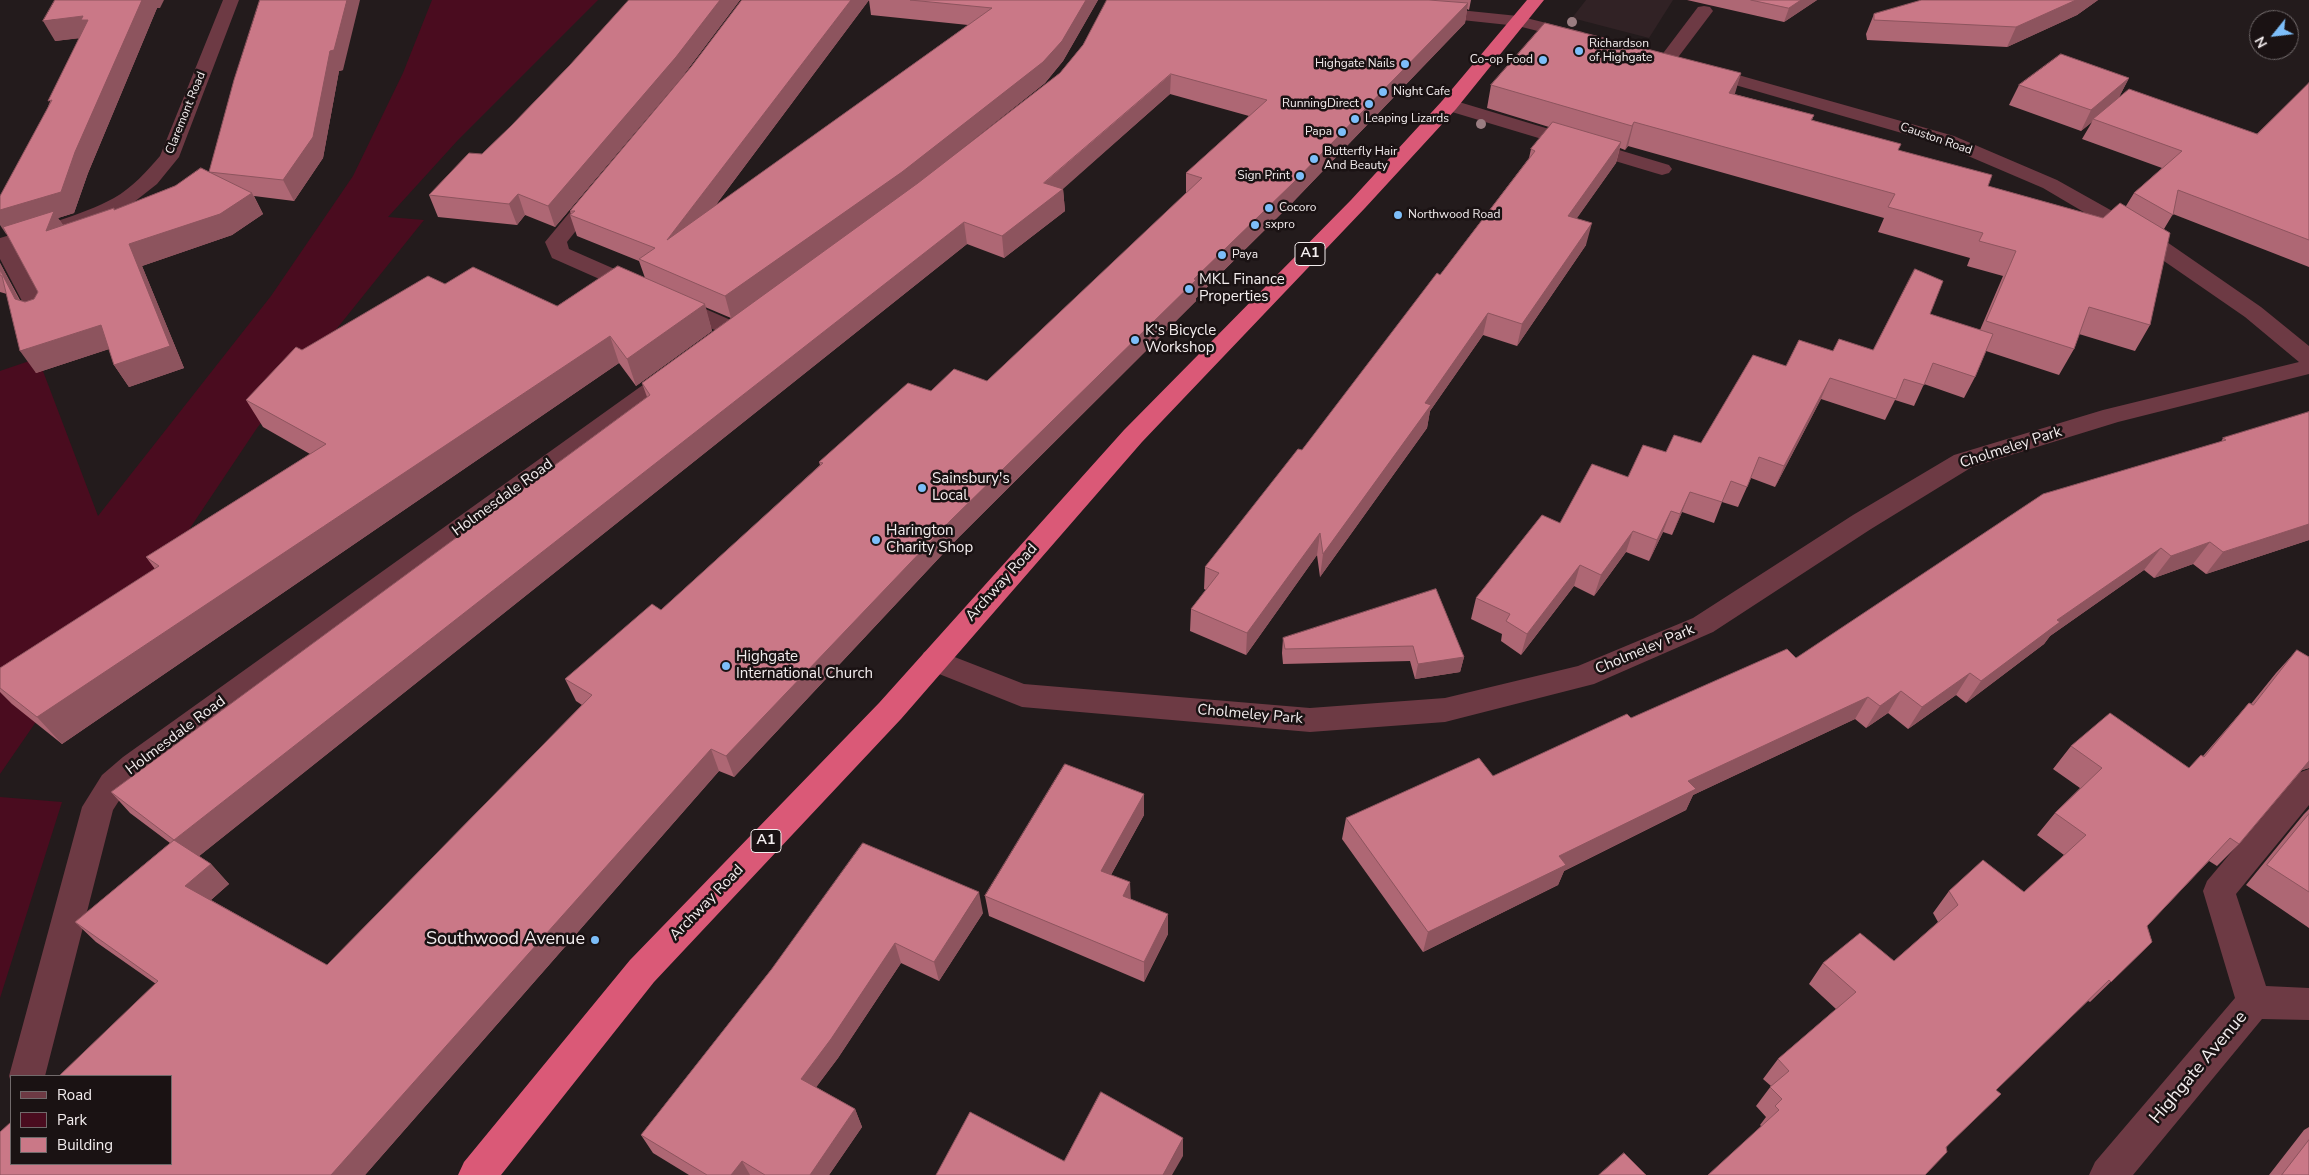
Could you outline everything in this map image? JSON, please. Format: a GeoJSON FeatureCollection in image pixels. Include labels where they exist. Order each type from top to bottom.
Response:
{"type":"FeatureCollection","features":[{"type":"Feature","properties":{"kind":"highway","name":"Archway Road"},"geometry":{"type":"LineString","coordinates":[[477,1175],[642,971],[890,711],[1134,436],[1351,211],[1449,105],[1536,0]]}},
{"type":"Feature","properties":{"kind":"street","name":"Claremont Road"},"geometry":{"type":"LineString","coordinates":[[2,244],[62,226],[122,202],[150,180],[169,157],[230,0]]}},
{"type":"Feature","properties":{"kind":"street"},"geometry":{"type":"LineString","coordinates":[[1410,10],[1518,21],[1592,40]]}},
{"type":"Feature","properties":{"kind":"street","name":"Causton Road"},"geometry":{"type":"LineString","coordinates":[[1704,11],[1658,58],[1947,140],[2050,184],[2156,245],[2253,312],[2309,358]]}},
{"type":"Feature","properties":{"kind":"street"},"geometry":{"type":"LineString","coordinates":[[1449,105],[1662,169]]}},
{"type":"Feature","properties":{"kind":"street"},"geometry":{"type":"LineString","coordinates":[[608,179],[556,242],[560,253],[734,330]]}},
{"type":"Feature","properties":{"kind":"street"},"geometry":{"type":"LineString","coordinates":[[2,244],[40,315]]}},
{"type":"Feature","properties":{"kind":"street","name":"Holmesdale Road"},"geometry":{"type":"LineString","coordinates":[[27,1075],[98,807],[113,784],[134,766],[756,314]]}},
{"type":"Feature","properties":{"kind":"street","name":"Cholmeley Park"},"geometry":{"type":"LineString","coordinates":[[934,660],[1022,695],[1310,720],[1445,710],[1584,676],[1703,624],[1963,460],[2112,416],[2309,367]]}},
{"type":"Feature","properties":{"kind":"street"},"geometry":{"type":"LineString","coordinates":[[2254,1002],[2219,891],[2309,782]]}},
{"type":"Feature","properties":{"kind":"street","name":"Highgate Avenue"},"geometry":{"type":"LineString","coordinates":[[2108,1175],[2254,1002],[2309,1004]]}},
{"type":"Feature","properties":{"kind":"shaded area"},"geometry":{"type":"Polygon","coordinates":[[[1586,0],[1673,0],[1649,38],[1572,18],[1586,0]]]}},
{"type":"Feature","properties":{"kind":"green space"},"geometry":{"type":"Polygon","coordinates":[[[432,0],[598,0],[458,140],[388,217],[424,220],[257,428],[158,576],[71,671],[0,774],[0,371],[38,358],[98,516],[271,296],[353,176],[403,73],[432,0]]]}},
{"type":"Feature","properties":{"kind":"green space"},"geometry":{"type":"Polygon","coordinates":[[[0,797],[62,802],[0,998],[0,797]]]}},
{"type":"Feature","properties":{"kind":"building"},"geometry":{"type":"Polygon","coordinates":[[[55,0],[142,0],[75,152],[61,192],[0,210],[0,196],[52,100],[48,101],[88,20],[81,20],[83,16],[43,21],[55,0]]]}},
{"type":"Feature","properties":{"kind":"building"},"geometry":{"type":"Polygon","coordinates":[[[260,0],[347,0],[334,50],[330,51],[313,137],[283,180],[209,172],[234,80],[260,0]]]}},
{"type":"Feature","properties":{"kind":"building"},"geometry":{"type":"Polygon","coordinates":[[[629,0],[720,0],[676,57],[548,206],[518,194],[509,204],[429,195],[469,153],[482,154],[511,126],[629,0]]]}},
{"type":"Feature","properties":{"kind":"building"},"geometry":{"type":"Polygon","coordinates":[[[742,0],[851,0],[667,240],[992,8],[910,0],[1086,0],[1062,41],[1043,62],[902,172],[725,296],[639,259],[655,248],[570,215],[575,211],[570,211],[691,67],[742,0]]]}},
{"type":"Feature","properties":{"kind":"building"},"geometry":{"type":"Polygon","coordinates":[[[1107,0],[1429,0],[1468,3],[1294,182],[1194,279],[1196,280],[951,520],[726,756],[711,749],[331,1175],[0,1175],[0,1132],[10,1123],[10,1165],[172,1165],[172,1075],[60,1075],[158,981],[75,922],[174,840],[111,792],[650,395],[642,383],[918,183],[1060,73],[1083,45],[1107,0]],[[1171,74],[1044,183],[1063,189],[1002,236],[964,222],[174,840],[211,864],[185,886],[327,965],[592,695],[565,679],[652,604],[661,610],[823,463],[819,462],[908,383],[931,391],[954,369],[987,381],[1202,178],[1186,173],[1267,100],[1171,74]]]}},
{"type":"Feature","properties":{"kind":"building"},"geometry":{"type":"Polygon","coordinates":[[[1751,0],[1801,0],[1789,8],[1751,0]]]}},
{"type":"Feature","properties":{"kind":"building"},"geometry":{"type":"Polygon","coordinates":[[[1922,0],[2076,0],[2016,27],[1874,20],[1874,14],[1922,0]]]}},
{"type":"Feature","properties":{"kind":"building"},"geometry":{"type":"Polygon","coordinates":[[[1545,23],[1741,73],[1729,93],[1814,115],[1811,120],[1901,144],[1898,150],[1992,175],[1988,186],[2103,218],[2120,203],[2170,233],[2150,325],[2089,307],[2074,349],[1986,321],[2016,251],[1979,241],[1983,233],[1888,207],[1895,194],[1634,122],[1632,126],[1491,85],[1545,23]]]}},
{"type":"Feature","properties":{"kind":"building"},"geometry":{"type":"Polygon","coordinates":[[[2061,54],[2129,78],[2091,110],[2019,85],[2061,54]]]}},
{"type":"Feature","properties":{"kind":"building"},"geometry":{"type":"Polygon","coordinates":[[[2309,83],[2309,240],[2178,190],[2173,215],[2134,193],[2182,151],[2093,119],[2129,89],[2257,134],[2309,83]]]}},
{"type":"Feature","properties":{"kind":"building"},"geometry":{"type":"Polygon","coordinates":[[[1553,122],[1621,142],[1568,216],[1592,223],[1522,324],[1488,313],[1425,403],[1431,405],[1323,554],[1320,533],[1247,633],[1191,609],[1219,573],[1205,567],[1298,449],[1302,450],[1437,273],[1440,275],[1535,151],[1531,149],[1553,122]]]}},
{"type":"Feature","properties":{"kind":"building"},"geometry":{"type":"Polygon","coordinates":[[[201,168],[252,193],[220,214],[129,244],[170,346],[114,365],[101,325],[20,351],[0,270],[15,299],[25,302],[34,299],[38,292],[3,227],[54,211],[46,231],[114,208],[114,210],[175,186],[201,168]]]}},
{"type":"Feature","properties":{"kind":"building"},"geometry":{"type":"Polygon","coordinates":[[[618,266],[705,304],[627,359],[610,336],[37,717],[0,688],[0,668],[159,566],[146,557],[326,444],[246,400],[296,347],[302,350],[428,276],[445,284],[473,267],[557,306],[618,266]]]}},
{"type":"Feature","properties":{"kind":"building"},"geometry":{"type":"Polygon","coordinates":[[[1915,269],[1943,281],[1930,314],[1993,334],[1975,377],[1933,363],[1924,385],[1904,379],[1896,399],[1830,378],[1784,466],[1759,457],[1747,487],[1731,481],[1722,502],[1690,492],[1680,514],[1671,511],[1657,540],[1633,531],[1601,575],[1580,565],[1527,634],[1506,621],[1510,614],[1476,598],[1542,515],[1560,523],[1592,464],[1628,477],[1643,445],[1666,452],[1674,435],[1701,443],[1753,355],[1786,366],[1799,340],[1833,351],[1839,339],[1873,350],[1915,269]]]}},
{"type":"Feature","properties":{"kind":"building"},"geometry":{"type":"Polygon","coordinates":[[[2309,412],[2309,524],[2223,552],[2210,542],[2171,556],[2161,548],[2057,620],[2060,622],[1981,681],[1970,673],[1922,707],[1901,691],[1880,706],[1868,697],[1688,781],[1696,789],[1559,856],[1566,865],[1428,932],[1346,818],[1479,758],[1493,776],[1627,714],[1631,718],[1787,649],[1796,658],[2043,494],[2226,440],[2223,438],[2309,412]]]}},
{"type":"Feature","properties":{"kind":"building"},"geometry":{"type":"Polygon","coordinates":[[[1436,589],[1464,657],[1418,664],[1413,646],[1285,649],[1283,638],[1436,589]]]}},
{"type":"Feature","properties":{"kind":"building"},"geometry":{"type":"Polygon","coordinates":[[[2297,650],[2309,657],[2309,761],[2239,844],[2230,838],[2147,926],[2152,942],[2111,982],[2109,980],[1996,1090],[2001,1094],[1946,1147],[1947,1152],[1925,1175],[1708,1175],[1779,1110],[1775,1106],[1782,1099],[1770,1087],[1789,1071],[1778,1059],[1856,992],[1823,963],[1860,933],[1894,961],[1958,905],[1949,891],[1983,860],[2024,892],[2086,835],[2055,813],[2102,768],[2071,746],[2110,713],[2189,768],[2201,755],[2204,757],[2249,703],[2253,705],[2297,650]]]}},
{"type":"Feature","properties":{"kind":"building"},"geometry":{"type":"Polygon","coordinates":[[[1065,764],[1144,794],[1101,871],[1130,882],[1123,896],[1168,914],[1144,962],[985,896],[1065,764]]]}},
{"type":"Feature","properties":{"kind":"building"},"geometry":{"type":"Polygon","coordinates":[[[2309,814],[2309,892],[2267,865],[2309,814]]]}},
{"type":"Feature","properties":{"kind":"building"},"geometry":{"type":"Polygon","coordinates":[[[863,843],[979,892],[934,962],[895,943],[831,1039],[801,1079],[855,1109],[810,1175],[765,1175],[742,1161],[731,1175],[707,1175],[641,1135],[771,970],[863,843]]]}},
{"type":"Feature","properties":{"kind":"building"},"geometry":{"type":"Polygon","coordinates":[[[1101,1092],[1183,1138],[1163,1175],[936,1175],[970,1112],[1064,1161],[1101,1092]]]}},
{"type":"Feature","properties":{"kind":"building"},"geometry":{"type":"Polygon","coordinates":[[[2309,1140],[2309,1175],[2282,1175],[2309,1140]]]}},
{"type":"Feature","properties":{"kind":"building"},"geometry":{"type":"Polygon","coordinates":[[[1624,1153],[1646,1175],[1599,1175],[1624,1153]]]}},
{"type":"Feature","properties":{"kind":"place","name":"Richardson of Highgate"},"geometry":{"type":"Point","coordinates":[1579,51]}},
{"type":"Feature","properties":{"kind":"place","name":"Co-op Food"},"geometry":{"type":"Point","coordinates":[1543,60]}},
{"type":"Feature","properties":{"kind":"place","name":"Highgate Nails"},"geometry":{"type":"Point","coordinates":[1405,64]}},
{"type":"Feature","properties":{"kind":"place","name":"Night Cafe"},"geometry":{"type":"Point","coordinates":[1383,92]}},
{"type":"Feature","properties":{"kind":"place","name":"RunningDirect"},"geometry":{"type":"Point","coordinates":[1369,104]}},
{"type":"Feature","properties":{"kind":"place","name":"Leaping Lizards"},"geometry":{"type":"Point","coordinates":[1355,119]}},
{"type":"Feature","properties":{"kind":"place","name":"Papa"},"geometry":{"type":"Point","coordinates":[1342,132]}},
{"type":"Feature","properties":{"kind":"place","name":"Butterfly Hair And Beauty"},"geometry":{"type":"Point","coordinates":[1314,159]}},
{"type":"Feature","properties":{"kind":"place","name":"Sign Print"},"geometry":{"type":"Point","coordinates":[1300,176]}},
{"type":"Feature","properties":{"kind":"place","name":"Cocoro"},"geometry":{"type":"Point","coordinates":[1269,208]}},
{"type":"Feature","properties":{"kind":"place","name":"Northwood Road"},"geometry":{"type":"Point","coordinates":[1398,215]}},
{"type":"Feature","properties":{"kind":"place","name":"sxpro"},"geometry":{"type":"Point","coordinates":[1255,225]}},
{"type":"Feature","properties":{"kind":"place","name":"Paya"},"geometry":{"type":"Point","coordinates":[1222,255]}},
{"type":"Feature","properties":{"kind":"place","name":"MKL Finance Properties"},"geometry":{"type":"Point","coordinates":[1189,289]}},
{"type":"Feature","properties":{"kind":"place","name":"K's Bicycle Workshop"},"geometry":{"type":"Point","coordinates":[1135,340]}},
{"type":"Feature","properties":{"kind":"place","name":"Sainsbury's Local"},"geometry":{"type":"Point","coordinates":[922,488]}},
{"type":"Feature","properties":{"kind":"place","name":"Harington Charity Shop"},"geometry":{"type":"Point","coordinates":[876,540]}},
{"type":"Feature","properties":{"kind":"place","name":"Highgate International Church"},"geometry":{"type":"Point","coordinates":[726,666]}},
{"type":"Feature","properties":{"kind":"place","name":"Southwood Avenue"},"geometry":{"type":"Point","coordinates":[595,940]}}]}
